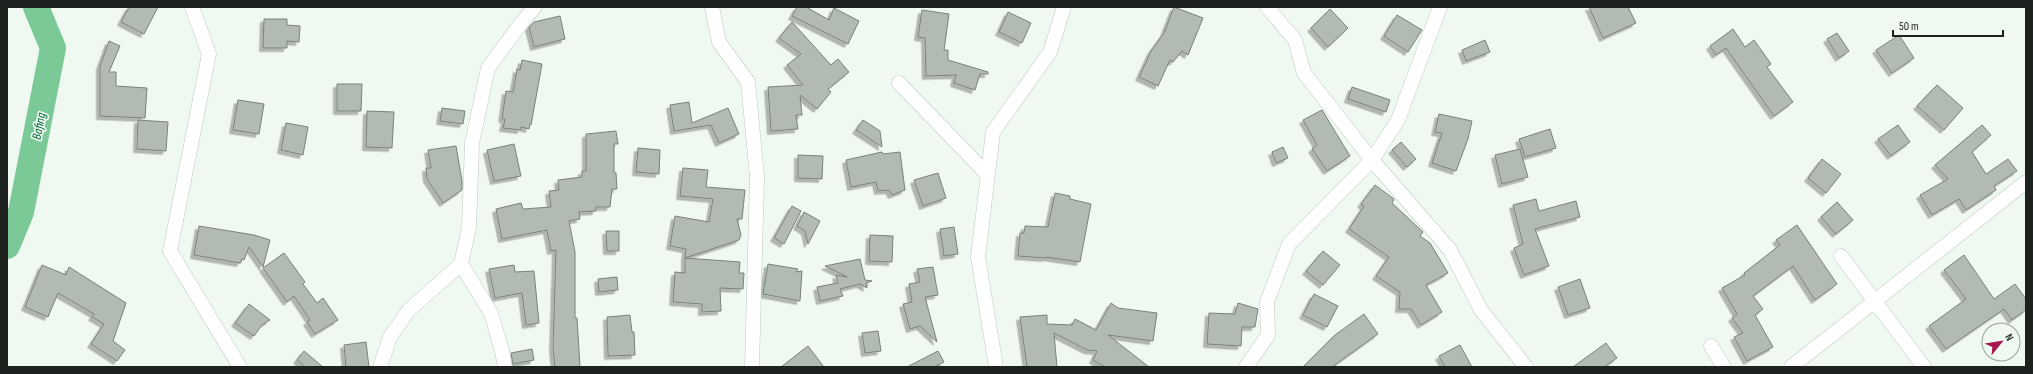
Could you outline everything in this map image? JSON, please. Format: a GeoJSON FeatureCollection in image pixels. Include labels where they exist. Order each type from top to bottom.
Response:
{"type":"FeatureCollection","features":[{"type":"Feature","properties":{"kind":"street"},"geometry":{"type":"LineString","coordinates":[[192,7],[209,54],[170,251],[240,367]]}},
{"type":"Feature","properties":{"kind":"street"},"geometry":{"type":"LineString","coordinates":[[380,367],[390,337],[409,310],[461,264],[469,228],[472,143],[488,68],[535,7]]}},
{"type":"Feature","properties":{"kind":"street"},"geometry":{"type":"LineString","coordinates":[[712,7],[718,42],[748,82],[757,178],[752,367]]}},
{"type":"Feature","properties":{"kind":"street"},"geometry":{"type":"LineString","coordinates":[[996,367],[978,257],[993,132],[1050,52],[1064,7]]}},
{"type":"Feature","properties":{"kind":"street"},"geometry":{"type":"LineString","coordinates":[[1267,7],[1295,40],[1304,73],[1372,160],[1450,250],[1481,310],[1526,367]]}},
{"type":"Feature","properties":{"kind":"street"},"geometry":{"type":"LineString","coordinates":[[1246,367],[1268,335],[1267,302],[1289,244],[1372,160],[1398,120],[1440,7]]}},
{"type":"Feature","properties":{"kind":"street"},"geometry":{"type":"LineString","coordinates":[[899,82],[988,175]]}},
{"type":"Feature","properties":{"kind":"street"},"geometry":{"type":"LineString","coordinates":[[1791,367],[1874,300],[2026,182]]}},
{"type":"Feature","properties":{"kind":"street"},"geometry":{"type":"LineString","coordinates":[[1841,256],[1924,367]]}},
{"type":"Feature","properties":{"kind":"street"},"geometry":{"type":"LineString","coordinates":[[461,264],[491,313],[506,367]]}},
{"type":"Feature","properties":{"kind":"street"},"geometry":{"type":"LineString","coordinates":[[1711,346],[1724,367]]}},
{"type":"Feature","properties":{"kind":"building"},"geometry":{"type":"Polygon","coordinates":[[[129,7],[158,7],[144,34],[121,22],[129,7]]]}},
{"type":"Feature","properties":{"kind":"building"},"geometry":{"type":"Polygon","coordinates":[[[797,7],[806,7],[829,20],[834,8],[859,21],[848,44],[792,16],[797,7]]]}},
{"type":"Feature","properties":{"kind":"building"},"geometry":{"type":"Polygon","coordinates":[[[1174,7],[1203,18],[1188,55],[1182,51],[1173,62],[1170,60],[1158,86],[1139,77],[1151,51],[1164,33],[1174,7]]]}},
{"type":"Feature","properties":{"kind":"building"},"geometry":{"type":"Polygon","coordinates":[[[1589,7],[1628,7],[1636,23],[1603,38],[1589,7]]]}},
{"type":"Feature","properties":{"kind":"building"},"geometry":{"type":"Polygon","coordinates":[[[1330,9],[1348,28],[1328,47],[1311,28],[1330,9]]]}},
{"type":"Feature","properties":{"kind":"building"},"geometry":{"type":"Polygon","coordinates":[[[922,10],[949,14],[944,50],[948,50],[948,60],[988,72],[988,74],[980,74],[975,90],[954,83],[956,75],[926,76],[925,38],[918,37],[922,10]]]}},
{"type":"Feature","properties":{"kind":"building"},"geometry":{"type":"Polygon","coordinates":[[[1008,12],[1031,23],[1022,43],[999,32],[1008,12]]]}},
{"type":"Feature","properties":{"kind":"building"},"geometry":{"type":"Polygon","coordinates":[[[1397,15],[1422,30],[1408,52],[1384,36],[1397,15]]]}},
{"type":"Feature","properties":{"kind":"building"},"geometry":{"type":"Polygon","coordinates":[[[560,16],[565,39],[534,47],[529,27],[534,22],[560,16]]]}},
{"type":"Feature","properties":{"kind":"building"},"geometry":{"type":"Polygon","coordinates":[[[264,19],[287,19],[287,25],[300,26],[299,42],[287,41],[287,48],[263,48],[264,19]]]}},
{"type":"Feature","properties":{"kind":"building"},"geometry":{"type":"Polygon","coordinates":[[[792,22],[831,65],[838,59],[849,72],[828,89],[831,92],[817,109],[800,95],[802,115],[796,115],[798,129],[771,131],[768,87],[803,85],[787,65],[801,54],[779,38],[792,22]]]}},
{"type":"Feature","properties":{"kind":"building"},"geometry":{"type":"Polygon","coordinates":[[[1733,29],[1745,47],[1754,40],[1771,64],[1767,67],[1793,102],[1774,116],[1726,48],[1716,55],[1710,46],[1733,29]]]}},
{"type":"Feature","properties":{"kind":"building"},"geometry":{"type":"Polygon","coordinates":[[[1837,33],[1849,51],[1839,58],[1827,39],[1837,33]]]}},
{"type":"Feature","properties":{"kind":"building"},"geometry":{"type":"Polygon","coordinates":[[[1899,35],[1914,58],[1892,73],[1876,50],[1899,35]]]}},
{"type":"Feature","properties":{"kind":"building"},"geometry":{"type":"Polygon","coordinates":[[[1485,40],[1490,52],[1466,61],[1462,50],[1485,40]]]}},
{"type":"Feature","properties":{"kind":"building"},"geometry":{"type":"Polygon","coordinates":[[[109,41],[120,46],[109,72],[116,72],[116,86],[147,88],[145,118],[100,116],[100,66],[109,41]]]}},
{"type":"Feature","properties":{"kind":"building"},"geometry":{"type":"Polygon","coordinates":[[[522,60],[542,64],[531,125],[530,124],[529,129],[521,127],[521,130],[503,128],[505,119],[502,119],[506,91],[513,92],[517,69],[520,70],[522,60]]]}},
{"type":"Feature","properties":{"kind":"building"},"geometry":{"type":"Polygon","coordinates":[[[337,84],[362,84],[361,111],[337,111],[337,84]]]}},
{"type":"Feature","properties":{"kind":"building"},"geometry":{"type":"Polygon","coordinates":[[[1937,85],[1963,108],[1944,130],[1917,106],[1937,85]]]}},
{"type":"Feature","properties":{"kind":"building"},"geometry":{"type":"Polygon","coordinates":[[[1352,87],[1390,100],[1386,112],[1348,99],[1352,87]]]}},
{"type":"Feature","properties":{"kind":"building"},"geometry":{"type":"Polygon","coordinates":[[[238,100],[264,104],[259,134],[233,130],[238,100]]]}},
{"type":"Feature","properties":{"kind":"building"},"geometry":{"type":"Polygon","coordinates":[[[689,102],[692,123],[728,108],[739,134],[719,143],[711,125],[674,131],[670,105],[689,102]]]}},
{"type":"Feature","properties":{"kind":"building"},"geometry":{"type":"Polygon","coordinates":[[[442,108],[465,111],[463,124],[440,121],[442,108]]]}},
{"type":"Feature","properties":{"kind":"building"},"geometry":{"type":"Polygon","coordinates":[[[1322,110],[1350,156],[1327,171],[1312,149],[1317,145],[1303,120],[1322,110]]]}},
{"type":"Feature","properties":{"kind":"building"},"geometry":{"type":"Polygon","coordinates":[[[367,111],[394,112],[392,148],[366,147],[367,111]]]}},
{"type":"Feature","properties":{"kind":"building"},"geometry":{"type":"Polygon","coordinates":[[[1439,114],[1472,121],[1468,139],[1456,171],[1432,163],[1442,133],[1435,132],[1439,114]]]}},
{"type":"Feature","properties":{"kind":"building"},"geometry":{"type":"Polygon","coordinates":[[[138,120],[168,122],[166,151],[137,149],[138,120]]]}},
{"type":"Feature","properties":{"kind":"building"},"geometry":{"type":"Polygon","coordinates":[[[863,120],[880,131],[882,147],[856,130],[863,120]]]}},
{"type":"Feature","properties":{"kind":"building"},"geometry":{"type":"Polygon","coordinates":[[[286,123],[308,127],[303,155],[281,150],[286,123]]]}},
{"type":"Feature","properties":{"kind":"building"},"geometry":{"type":"Polygon","coordinates":[[[1898,125],[1910,142],[1891,156],[1878,139],[1898,125]]]}},
{"type":"Feature","properties":{"kind":"building"},"geometry":{"type":"Polygon","coordinates":[[[1982,125],[1991,135],[1972,152],[1986,174],[2008,159],[2017,171],[1994,186],[1996,190],[1966,210],[1959,199],[1932,215],[1920,195],[1948,179],[1935,165],[1982,125]]]}},
{"type":"Feature","properties":{"kind":"building"},"geometry":{"type":"Polygon","coordinates":[[[1550,129],[1556,148],[1525,157],[1519,139],[1550,129]]]}},
{"type":"Feature","properties":{"kind":"building"},"geometry":{"type":"Polygon","coordinates":[[[616,131],[618,144],[614,144],[614,172],[616,173],[617,189],[612,189],[610,207],[596,207],[596,211],[579,212],[580,219],[569,221],[575,252],[575,318],[577,318],[580,367],[555,367],[553,348],[556,250],[551,251],[547,230],[502,239],[496,209],[521,203],[523,209],[551,207],[549,191],[559,190],[558,180],[582,177],[582,171],[586,171],[586,134],[616,131]]]}},
{"type":"Feature","properties":{"kind":"building"},"geometry":{"type":"Polygon","coordinates":[[[1401,142],[1416,159],[1407,167],[1392,150],[1401,142]]]}},
{"type":"Feature","properties":{"kind":"building"},"geometry":{"type":"Polygon","coordinates":[[[514,144],[521,176],[494,181],[487,150],[514,144]]]}},
{"type":"Feature","properties":{"kind":"building"},"geometry":{"type":"Polygon","coordinates":[[[456,146],[462,181],[462,190],[443,203],[427,179],[426,168],[431,168],[428,150],[456,146]]]}},
{"type":"Feature","properties":{"kind":"building"},"geometry":{"type":"Polygon","coordinates":[[[1283,147],[1288,158],[1276,163],[1272,152],[1283,147]]]}},
{"type":"Feature","properties":{"kind":"building"},"geometry":{"type":"Polygon","coordinates":[[[638,148],[660,150],[659,174],[636,172],[638,148]]]}},
{"type":"Feature","properties":{"kind":"building"},"geometry":{"type":"Polygon","coordinates":[[[1520,149],[1528,177],[1502,184],[1495,155],[1520,149]]]}},
{"type":"Feature","properties":{"kind":"building"},"geometry":{"type":"Polygon","coordinates":[[[882,152],[883,154],[900,152],[905,190],[892,195],[889,190],[878,191],[876,182],[851,187],[846,160],[882,152]]]}},
{"type":"Feature","properties":{"kind":"building"},"geometry":{"type":"Polygon","coordinates":[[[798,155],[823,156],[822,179],[798,178],[798,155]]]}},
{"type":"Feature","properties":{"kind":"building"},"geometry":{"type":"Polygon","coordinates":[[[1822,159],[1841,174],[1826,193],[1808,178],[1822,159]]]}},
{"type":"Feature","properties":{"kind":"building"},"geometry":{"type":"Polygon","coordinates":[[[683,168],[708,170],[706,187],[745,190],[742,219],[737,219],[741,235],[739,240],[685,258],[686,249],[670,246],[675,216],[709,222],[713,199],[680,196],[683,168]]]}},
{"type":"Feature","properties":{"kind":"building"},"geometry":{"type":"Polygon","coordinates":[[[938,173],[946,198],[923,206],[914,180],[938,173]]]}},
{"type":"Feature","properties":{"kind":"building"},"geometry":{"type":"Polygon","coordinates":[[[1375,185],[1394,199],[1392,203],[1423,232],[1420,236],[1430,243],[1448,273],[1426,285],[1442,312],[1421,325],[1411,309],[1399,309],[1400,292],[1376,276],[1389,257],[1349,229],[1364,206],[1361,204],[1375,185]]]}},
{"type":"Feature","properties":{"kind":"building"},"geometry":{"type":"Polygon","coordinates":[[[1055,193],[1070,196],[1070,199],[1091,204],[1080,262],[1046,257],[1018,256],[1020,233],[1024,233],[1025,226],[1048,227],[1055,193]]]}},
{"type":"Feature","properties":{"kind":"building"},"geometry":{"type":"Polygon","coordinates":[[[1536,199],[1539,211],[1576,201],[1580,217],[1535,229],[1549,266],[1524,275],[1514,248],[1523,244],[1513,205],[1536,199]]]}},
{"type":"Feature","properties":{"kind":"building"},"geometry":{"type":"Polygon","coordinates":[[[1837,202],[1853,220],[1836,234],[1821,217],[1837,202]]]}},
{"type":"Feature","properties":{"kind":"building"},"geometry":{"type":"Polygon","coordinates":[[[792,206],[801,211],[784,244],[774,238],[792,206]]]}},
{"type":"Feature","properties":{"kind":"building"},"geometry":{"type":"Polygon","coordinates":[[[804,212],[820,221],[808,244],[805,231],[797,226],[804,212]]]}},
{"type":"Feature","properties":{"kind":"building"},"geometry":{"type":"Polygon","coordinates":[[[1797,225],[1837,284],[1815,300],[1793,266],[1753,296],[1763,309],[1755,315],[1773,347],[1747,361],[1734,337],[1743,333],[1732,318],[1737,314],[1722,288],[1745,275],[1744,273],[1780,245],[1776,240],[1797,225]]]}},
{"type":"Feature","properties":{"kind":"building"},"geometry":{"type":"Polygon","coordinates":[[[199,226],[254,235],[270,240],[263,267],[249,247],[244,260],[242,259],[240,263],[194,255],[199,226]]]}},
{"type":"Feature","properties":{"kind":"building"},"geometry":{"type":"Polygon","coordinates":[[[954,227],[958,254],[944,256],[940,229],[954,227]]]}},
{"type":"Feature","properties":{"kind":"building"},"geometry":{"type":"Polygon","coordinates":[[[606,231],[619,231],[619,251],[607,251],[606,231]]]}},
{"type":"Feature","properties":{"kind":"building"},"geometry":{"type":"Polygon","coordinates":[[[870,235],[893,236],[892,262],[869,261],[870,235]]]}},
{"type":"Feature","properties":{"kind":"building"},"geometry":{"type":"Polygon","coordinates":[[[1323,251],[1340,265],[1323,285],[1306,271],[1323,251]]]}},
{"type":"Feature","properties":{"kind":"building"},"geometry":{"type":"Polygon","coordinates":[[[284,253],[305,282],[303,284],[317,303],[323,298],[338,320],[315,334],[307,322],[310,320],[294,296],[287,302],[263,268],[284,253]]]}},
{"type":"Feature","properties":{"kind":"building"},"geometry":{"type":"Polygon","coordinates":[[[1964,255],[1994,299],[2015,284],[2026,299],[2026,310],[2012,320],[2004,309],[1985,322],[1981,322],[1981,325],[1946,349],[1929,326],[1966,299],[1944,270],[1964,255]]]}},
{"type":"Feature","properties":{"kind":"building"},"geometry":{"type":"Polygon","coordinates":[[[685,258],[740,262],[739,273],[744,273],[743,289],[720,288],[721,311],[702,312],[702,304],[673,302],[675,272],[685,273],[685,258]]]}},
{"type":"Feature","properties":{"kind":"building"},"geometry":{"type":"Polygon","coordinates":[[[860,259],[865,280],[872,281],[866,283],[867,288],[860,284],[840,289],[843,296],[820,301],[817,287],[838,283],[836,275],[847,277],[825,266],[860,259]]]}},
{"type":"Feature","properties":{"kind":"building"},"geometry":{"type":"Polygon","coordinates":[[[768,264],[798,269],[796,272],[802,271],[800,301],[763,294],[768,264]]]}},
{"type":"Feature","properties":{"kind":"building"},"geometry":{"type":"Polygon","coordinates":[[[42,265],[66,275],[69,267],[126,303],[113,341],[125,350],[117,361],[91,344],[104,324],[92,317],[94,314],[58,293],[48,317],[25,307],[42,265]]]}},
{"type":"Feature","properties":{"kind":"building"},"geometry":{"type":"Polygon","coordinates":[[[514,265],[515,272],[534,271],[539,323],[526,325],[522,293],[495,298],[489,269],[514,265]]]}},
{"type":"Feature","properties":{"kind":"building"},"geometry":{"type":"Polygon","coordinates":[[[933,267],[938,295],[925,297],[937,342],[920,326],[910,329],[903,304],[912,302],[909,284],[920,282],[917,269],[933,267]]]}},
{"type":"Feature","properties":{"kind":"building"},"geometry":{"type":"Polygon","coordinates":[[[617,277],[618,290],[599,292],[598,279],[617,277]]]}},
{"type":"Feature","properties":{"kind":"building"},"geometry":{"type":"Polygon","coordinates":[[[1580,279],[1590,308],[1568,315],[1558,287],[1580,279]]]}},
{"type":"Feature","properties":{"kind":"building"},"geometry":{"type":"Polygon","coordinates":[[[1314,294],[1338,306],[1327,327],[1303,315],[1314,294]]]}},
{"type":"Feature","properties":{"kind":"building"},"geometry":{"type":"Polygon","coordinates":[[[1111,303],[1118,308],[1157,313],[1153,341],[1108,335],[1149,367],[1105,367],[1093,360],[1097,351],[1087,350],[1054,333],[1057,367],[1027,367],[1020,317],[1047,315],[1047,324],[1072,325],[1075,319],[1096,330],[1111,303]]]}},
{"type":"Feature","properties":{"kind":"building"},"geometry":{"type":"Polygon","coordinates":[[[1238,303],[1258,309],[1255,327],[1242,327],[1241,346],[1207,344],[1209,313],[1235,314],[1238,303]]]}},
{"type":"Feature","properties":{"kind":"building"},"geometry":{"type":"Polygon","coordinates":[[[249,304],[270,320],[262,325],[254,336],[235,323],[249,304]]]}},
{"type":"Feature","properties":{"kind":"building"},"geometry":{"type":"Polygon","coordinates":[[[1364,314],[1378,334],[1332,367],[1303,367],[1335,335],[1364,314]]]}},
{"type":"Feature","properties":{"kind":"building"},"geometry":{"type":"Polygon","coordinates":[[[630,315],[632,332],[634,332],[635,355],[608,356],[607,317],[630,315]]]}},
{"type":"Feature","properties":{"kind":"building"},"geometry":{"type":"Polygon","coordinates":[[[878,331],[881,351],[865,353],[862,333],[878,331]]]}},
{"type":"Feature","properties":{"kind":"building"},"geometry":{"type":"Polygon","coordinates":[[[366,342],[369,367],[346,367],[344,345],[366,342]]]}},
{"type":"Feature","properties":{"kind":"building"},"geometry":{"type":"Polygon","coordinates":[[[1606,343],[1617,358],[1604,367],[1573,367],[1606,343]]]}},
{"type":"Feature","properties":{"kind":"building"},"geometry":{"type":"Polygon","coordinates":[[[1460,345],[1472,367],[1445,367],[1439,356],[1460,345]]]}},
{"type":"Feature","properties":{"kind":"building"},"geometry":{"type":"Polygon","coordinates":[[[808,346],[824,367],[781,367],[808,346]]]}},
{"type":"Feature","properties":{"kind":"building"},"geometry":{"type":"Polygon","coordinates":[[[532,349],[534,360],[513,364],[511,353],[532,349]]]}},
{"type":"Feature","properties":{"kind":"building"},"geometry":{"type":"Polygon","coordinates":[[[304,351],[323,367],[305,367],[297,360],[304,351]]]}},
{"type":"Feature","properties":{"kind":"building"},"geometry":{"type":"Polygon","coordinates":[[[938,351],[944,362],[934,367],[907,367],[938,351]]]}},
{"type":"Feature","properties":{"kind":"waterway","name":"Bafing"},"geometry":{"type":"LineString","coordinates":[[7,246],[21,212],[53,48],[36,7]]}}]}
